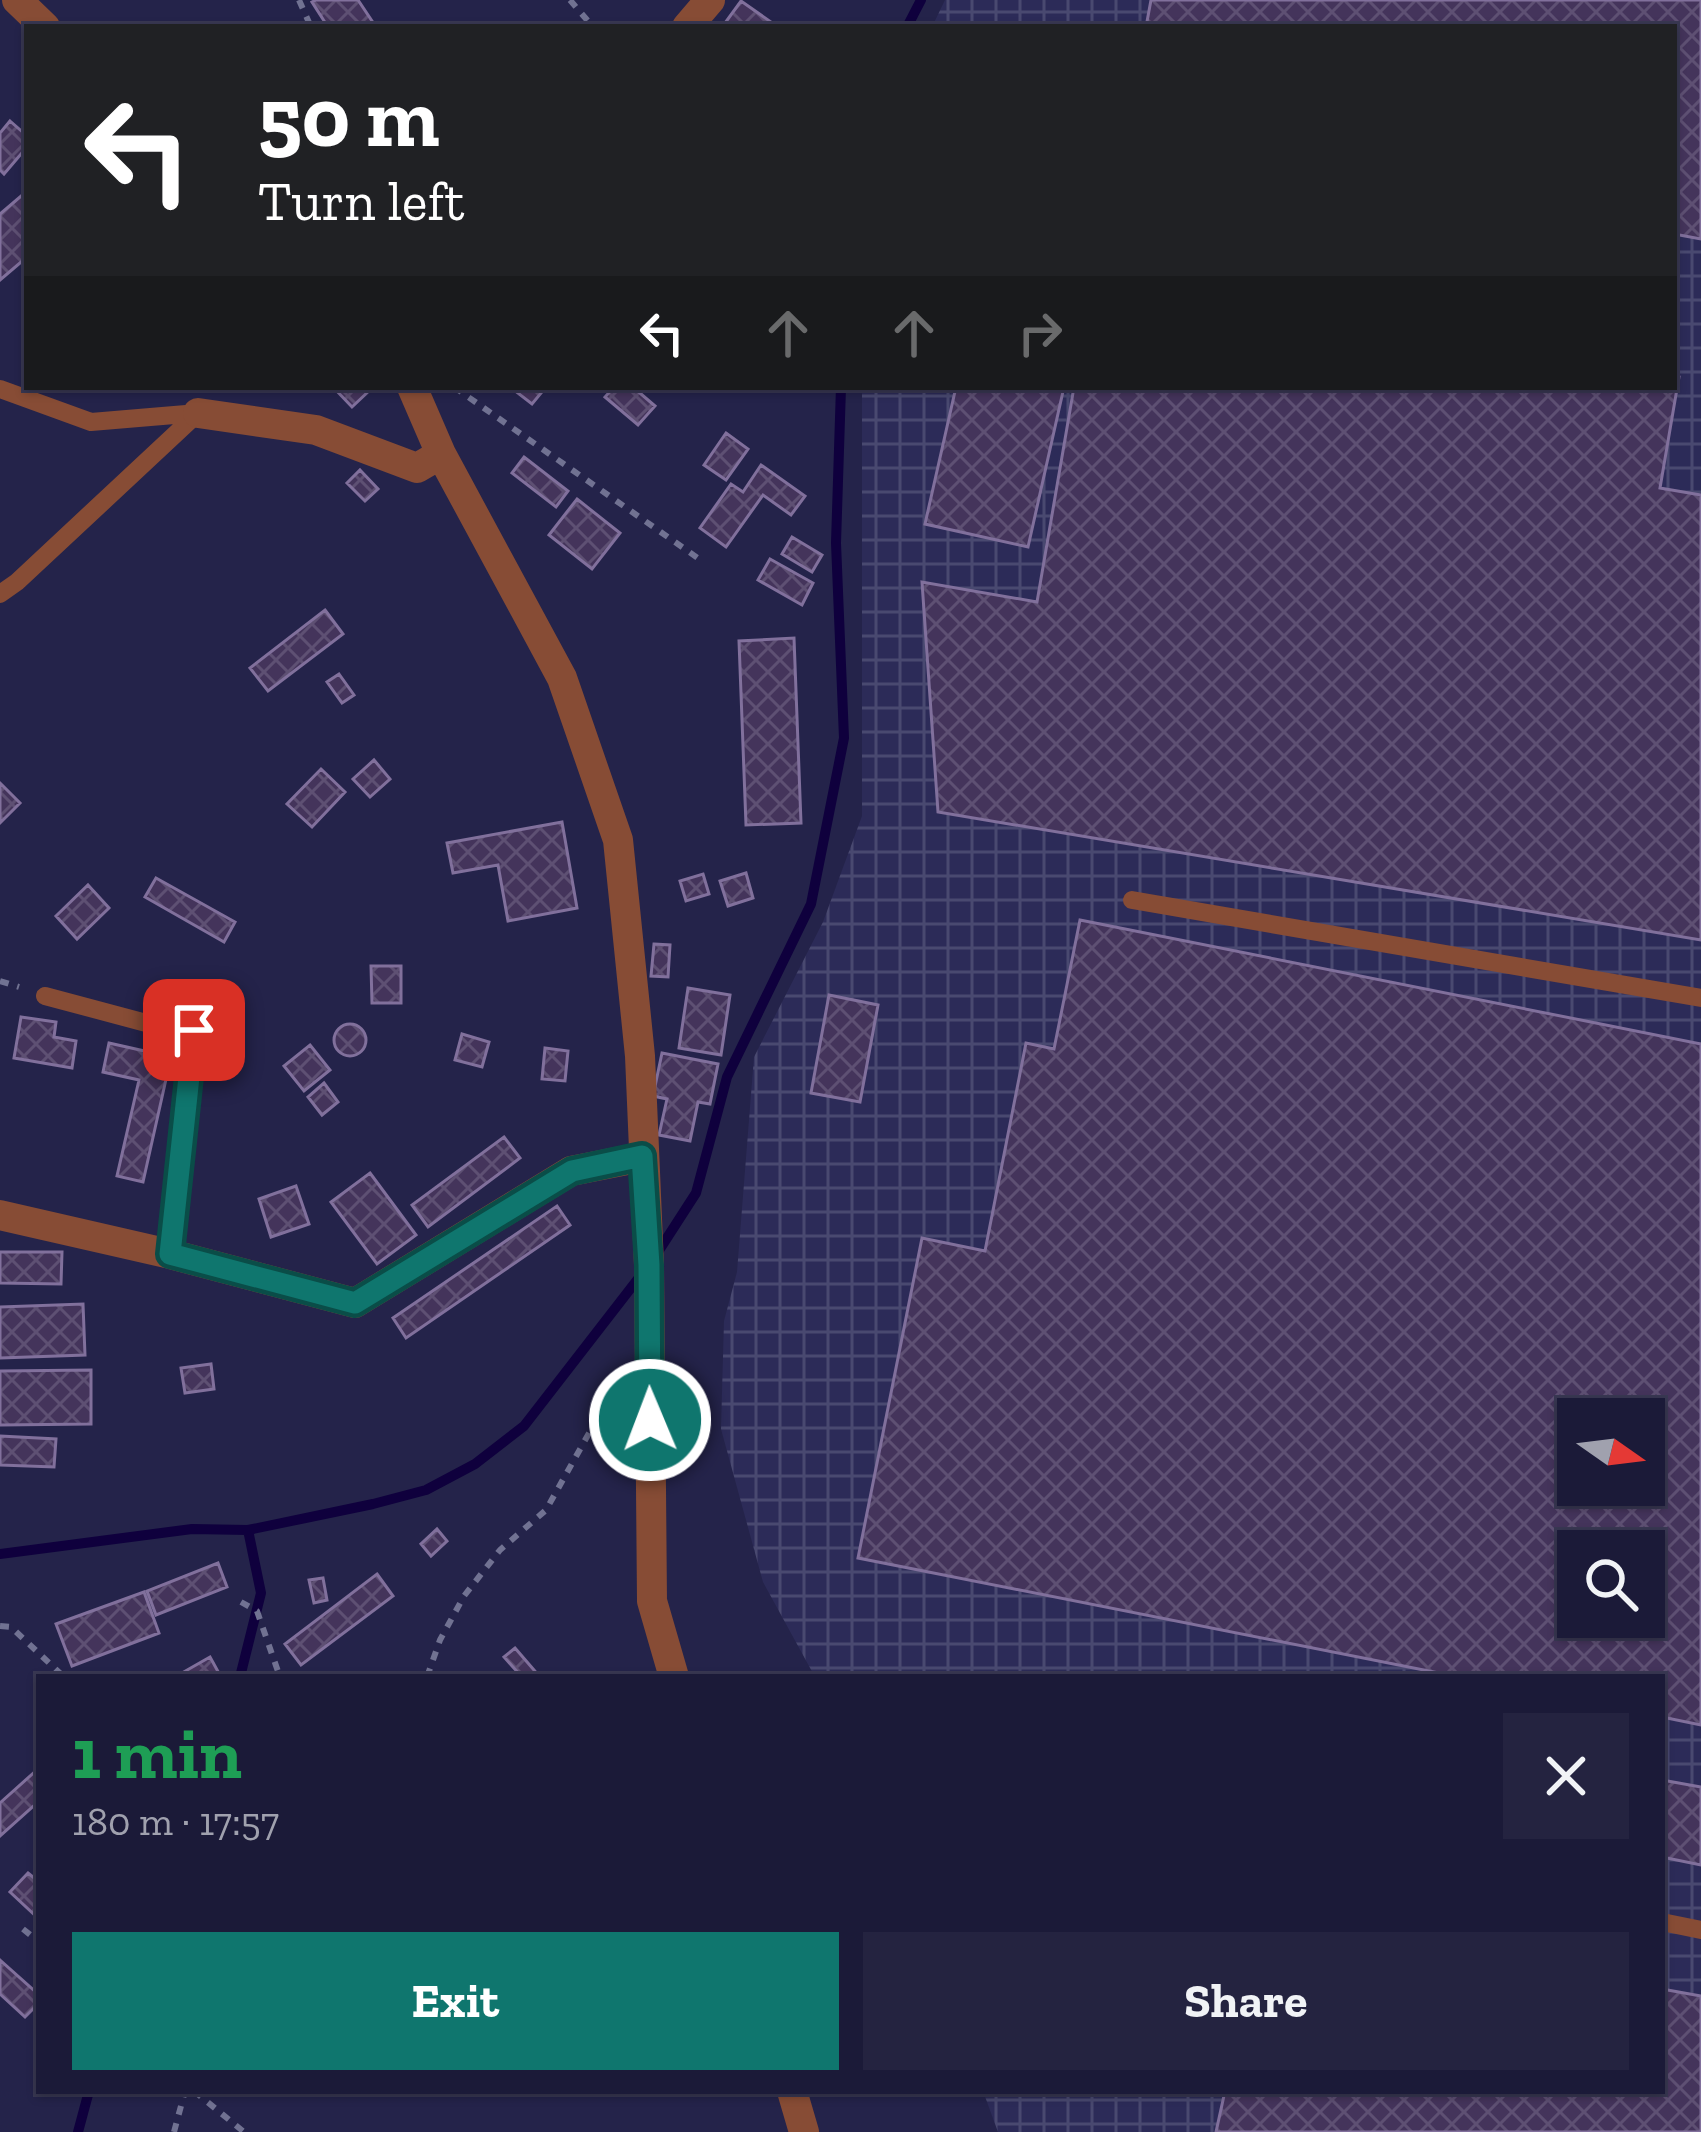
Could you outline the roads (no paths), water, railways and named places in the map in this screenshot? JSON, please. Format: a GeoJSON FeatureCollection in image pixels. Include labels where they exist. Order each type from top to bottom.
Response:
{"type":"FeatureCollection","features":[{"type":"Feature","properties":{"kind":"street"},"geometry":{"type":"LineString","coordinates":[[17,0],[42,24]]}},
{"type":"Feature","properties":{"kind":"street"},"geometry":{"type":"LineString","coordinates":[[690,24],[710,0]]}},
{"type":"Feature","properties":{"kind":"street"},"geometry":{"type":"LineString","coordinates":[[413,390],[441,454],[562,678],[618,840],[640,1056],[649,1265],[652,1601],[673,1674]]}},
{"type":"Feature","properties":{"kind":"street"},"geometry":{"type":"LineString","coordinates":[[198,413],[316,430],[417,468],[441,454]]}},
{"type":"Feature","properties":{"kind":"street"},"geometry":{"type":"LineString","coordinates":[[0,1215],[355,1303],[572,1171],[642,1156]]}},
{"type":"Feature","properties":{"kind":"street"},"geometry":{"type":"LineString","coordinates":[[794,2094],[804,2132]]}},
{"type":"Feature","properties":{"kind":"lane"},"geometry":{"type":"LineString","coordinates":[[0,389],[91,422],[198,413]]}},
{"type":"Feature","properties":{"kind":"lane"},"geometry":{"type":"LineString","coordinates":[[0,593],[33,568],[198,413]]}},
{"type":"Feature","properties":{"kind":"lane"},"geometry":{"type":"LineString","coordinates":[[1132,901],[1701,998]]}},
{"type":"Feature","properties":{"kind":"lane"},"geometry":{"type":"LineString","coordinates":[[46,995],[165,1028],[194,1030],[170,1254]]}},
{"type":"Feature","properties":{"kind":"lane"},"geometry":{"type":"LineString","coordinates":[[1665,1923],[1701,1930]]}},
{"type":"Feature","properties":{"kind":"waterway"},"geometry":{"type":"LineString","coordinates":[[909,24],[921,0]]}},
{"type":"Feature","properties":{"kind":"waterway"},"geometry":{"type":"LineString","coordinates":[[656,1255],[696,1193],[727,1077],[811,904],[844,738],[836,543],[841,390]]}},
{"type":"Feature","properties":{"kind":"waterway"},"geometry":{"type":"LineString","coordinates":[[0,1554],[192,1529],[248,1530],[426,1490],[475,1464],[524,1426],[641,1275]]}},
{"type":"Feature","properties":{"kind":"waterway"},"geometry":{"type":"LineString","coordinates":[[241,1674],[261,1593],[248,1530]]}},
{"type":"Feature","properties":{"kind":"waterway"},"geometry":{"type":"LineString","coordinates":[[78,2132],[88,2094]]}}]}
